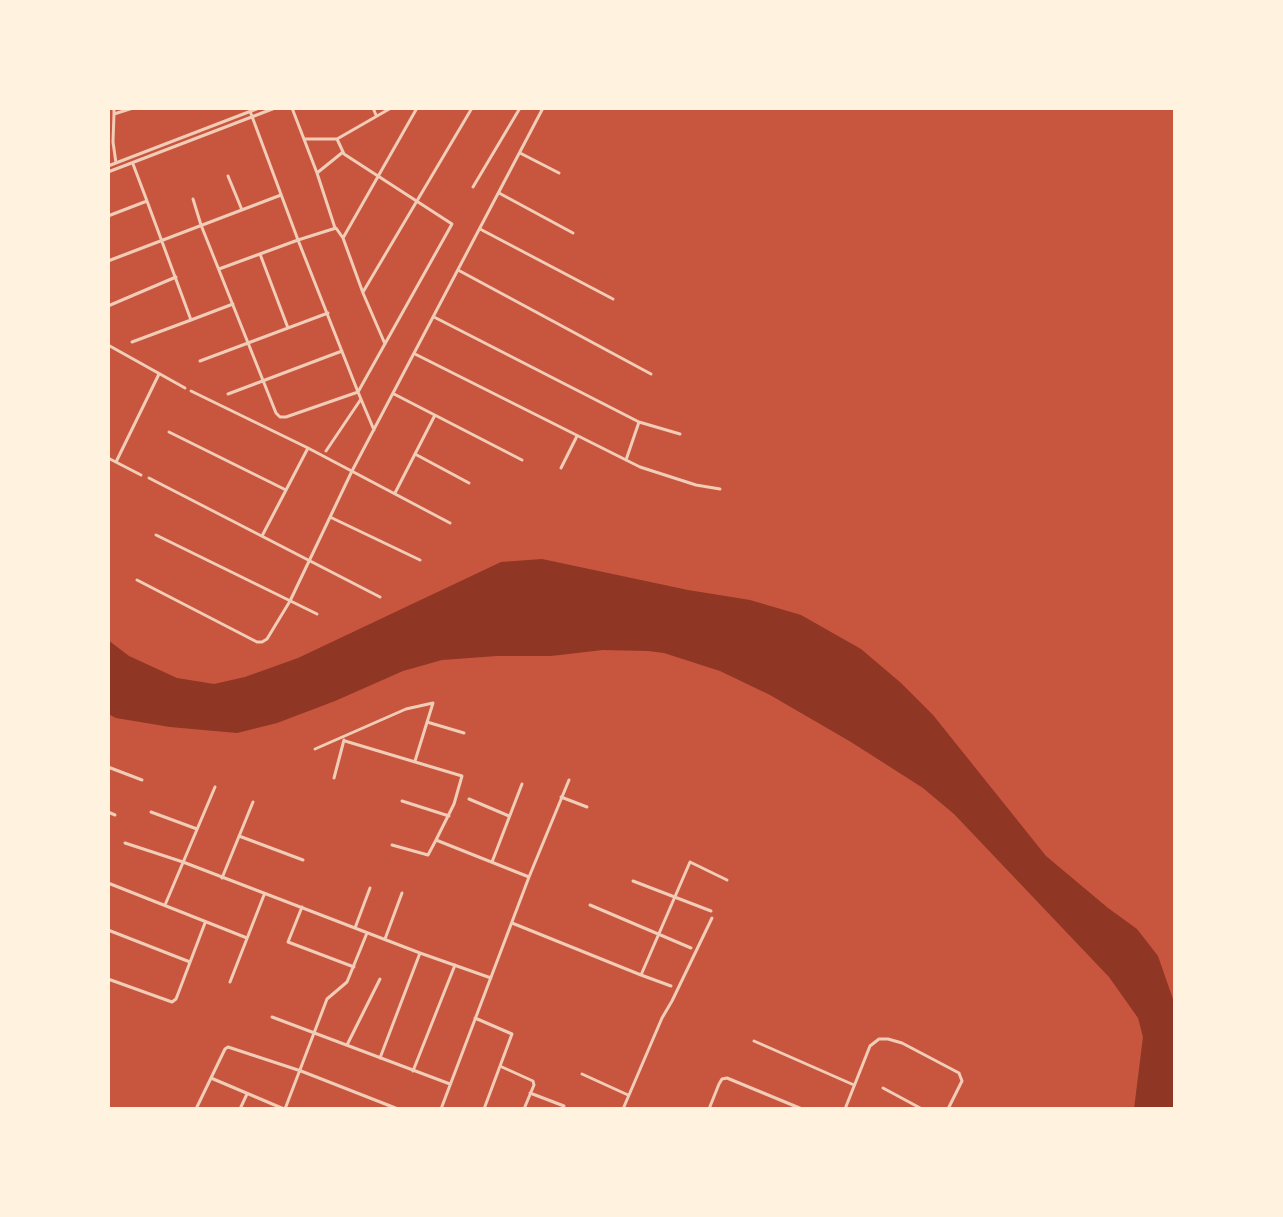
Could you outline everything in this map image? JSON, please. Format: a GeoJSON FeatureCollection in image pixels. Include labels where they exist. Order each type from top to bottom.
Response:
{"type":"FeatureCollection","features":[{"type":"Feature","properties":{"kind":"street"},"geometry":{"type":"LineString","coordinates":[[114,108],[113,142],[116,163]]}},
{"type":"Feature","properties":{"kind":"street"},"geometry":{"type":"LineString","coordinates":[[114,114],[133,108]]}},
{"type":"Feature","properties":{"kind":"street"},"geometry":{"type":"LineString","coordinates":[[108,166],[250,111],[259,108],[262,113]]}},
{"type":"Feature","properties":{"kind":"street"},"geometry":{"type":"LineString","coordinates":[[108,172],[275,108]]}},
{"type":"Feature","properties":{"kind":"street"},"geometry":{"type":"LineString","coordinates":[[292,108],[336,228],[343,238],[385,344]]}},
{"type":"Feature","properties":{"kind":"street"},"geometry":{"type":"LineString","coordinates":[[373,108],[376,115]]}},
{"type":"Feature","properties":{"kind":"street"},"geometry":{"type":"LineString","coordinates":[[304,139],[337,139],[391,108]]}},
{"type":"Feature","properties":{"kind":"street"},"geometry":{"type":"LineString","coordinates":[[343,238],[417,108]]}},
{"type":"Feature","properties":{"kind":"street"},"geometry":{"type":"LineString","coordinates":[[363,293],[472,108]]}},
{"type":"Feature","properties":{"kind":"street"},"geometry":{"type":"LineString","coordinates":[[473,187],[520,108]]}},
{"type":"Feature","properties":{"kind":"street"},"geometry":{"type":"LineString","coordinates":[[137,580],[257,642],[267,639],[290,601],[352,471],[543,108]]}},
{"type":"Feature","properties":{"kind":"street"},"geometry":{"type":"LineString","coordinates":[[250,111],[298,240],[374,430]]}},
{"type":"Feature","properties":{"kind":"street"},"geometry":{"type":"LineString","coordinates":[[193,199],[201,225],[276,414],[286,417],[358,392],[452,224],[343,152],[337,139]]}},
{"type":"Feature","properties":{"kind":"street"},"geometry":{"type":"LineString","coordinates":[[317,173],[343,152]]}},
{"type":"Feature","properties":{"kind":"street"},"geometry":{"type":"LineString","coordinates":[[520,153],[559,173]]}},
{"type":"Feature","properties":{"kind":"street"},"geometry":{"type":"LineString","coordinates":[[133,163],[191,320]]}},
{"type":"Feature","properties":{"kind":"street"},"geometry":{"type":"LineString","coordinates":[[228,176],[242,210]]}},
{"type":"Feature","properties":{"kind":"street"},"geometry":{"type":"LineString","coordinates":[[499,193],[573,233]]}},
{"type":"Feature","properties":{"kind":"street"},"geometry":{"type":"LineString","coordinates":[[108,261],[281,195]]}},
{"type":"Feature","properties":{"kind":"street"},"geometry":{"type":"LineString","coordinates":[[108,216],[147,201]]}},
{"type":"Feature","properties":{"kind":"street"},"geometry":{"type":"LineString","coordinates":[[219,269],[336,228]]}},
{"type":"Feature","properties":{"kind":"street"},"geometry":{"type":"LineString","coordinates":[[480,229],[613,299]]}},
{"type":"Feature","properties":{"kind":"street"},"geometry":{"type":"LineString","coordinates":[[260,254],[288,328]]}},
{"type":"Feature","properties":{"kind":"street"},"geometry":{"type":"LineString","coordinates":[[458,270],[651,374]]}},
{"type":"Feature","properties":{"kind":"street"},"geometry":{"type":"LineString","coordinates":[[108,306],[176,277]]}},
{"type":"Feature","properties":{"kind":"street"},"geometry":{"type":"LineString","coordinates":[[132,342],[233,304]]}},
{"type":"Feature","properties":{"kind":"street"},"geometry":{"type":"LineString","coordinates":[[200,361],[328,313]]}},
{"type":"Feature","properties":{"kind":"street"},"geometry":{"type":"LineString","coordinates":[[434,317],[639,422],[680,434]]}},
{"type":"Feature","properties":{"kind":"street"},"geometry":{"type":"LineString","coordinates":[[108,345],[185,388]]}},
{"type":"Feature","properties":{"kind":"street"},"geometry":{"type":"LineString","coordinates":[[228,394],[342,351]]}},
{"type":"Feature","properties":{"kind":"street"},"geometry":{"type":"LineString","coordinates":[[415,354],[640,467],[696,485],[720,489]]}},
{"type":"Feature","properties":{"kind":"street"},"geometry":{"type":"LineString","coordinates":[[116,462],[159,374]]}},
{"type":"Feature","properties":{"kind":"street"},"geometry":{"type":"LineString","coordinates":[[191,391],[308,448],[450,523]]}},
{"type":"Feature","properties":{"kind":"street"},"geometry":{"type":"LineString","coordinates":[[394,394],[522,460]]}},
{"type":"Feature","properties":{"kind":"street"},"geometry":{"type":"LineString","coordinates":[[326,451],[361,399]]}},
{"type":"Feature","properties":{"kind":"street"},"geometry":{"type":"LineString","coordinates":[[395,493],[435,415]]}},
{"type":"Feature","properties":{"kind":"street"},"geometry":{"type":"LineString","coordinates":[[626,460],[639,422]]}},
{"type":"Feature","properties":{"kind":"street"},"geometry":{"type":"LineString","coordinates":[[169,432],[286,490]]}},
{"type":"Feature","properties":{"kind":"street"},"geometry":{"type":"LineString","coordinates":[[561,468],[577,436]]}},
{"type":"Feature","properties":{"kind":"street"},"geometry":{"type":"LineString","coordinates":[[262,536],[308,448]]}},
{"type":"Feature","properties":{"kind":"street"},"geometry":{"type":"LineString","coordinates":[[415,454],[468,483]]}},
{"type":"Feature","properties":{"kind":"street"},"geometry":{"type":"LineString","coordinates":[[108,458],[141,475]]}},
{"type":"Feature","properties":{"kind":"street"},"geometry":{"type":"LineString","coordinates":[[149,478],[380,597]]}},
{"type":"Feature","properties":{"kind":"street"},"geometry":{"type":"LineString","coordinates":[[330,517],[420,560]]}},
{"type":"Feature","properties":{"kind":"street"},"geometry":{"type":"LineString","coordinates":[[156,535],[317,614]]}},
{"type":"Feature","properties":{"kind":"street"},"geometry":{"type":"LineString","coordinates":[[315,749],[406,709],[433,703],[415,761]]}},
{"type":"Feature","properties":{"kind":"street"},"geometry":{"type":"LineString","coordinates":[[427,722],[464,734]]}},
{"type":"Feature","properties":{"kind":"street"},"geometry":{"type":"LineString","coordinates":[[334,778],[345,741],[343,736]]}},
{"type":"Feature","properties":{"kind":"street"},"geometry":{"type":"LineString","coordinates":[[345,741],[462,776],[449,816],[428,855],[392,845]]}},
{"type":"Feature","properties":{"kind":"street"},"geometry":{"type":"LineString","coordinates":[[108,767],[142,780]]}},
{"type":"Feature","properties":{"kind":"street"},"geometry":{"type":"LineString","coordinates":[[441,1109],[529,877],[569,780]]}},
{"type":"Feature","properties":{"kind":"street"},"geometry":{"type":"LineString","coordinates":[[492,862],[522,784]]}},
{"type":"Feature","properties":{"kind":"street"},"geometry":{"type":"LineString","coordinates":[[165,905],[215,787]]}},
{"type":"Feature","properties":{"kind":"street"},"geometry":{"type":"LineString","coordinates":[[561,797],[587,807]]}},
{"type":"Feature","properties":{"kind":"street"},"geometry":{"type":"LineString","coordinates":[[469,799],[509,816]]}},
{"type":"Feature","properties":{"kind":"street"},"geometry":{"type":"LineString","coordinates":[[402,801],[449,816]]}},
{"type":"Feature","properties":{"kind":"street"},"geometry":{"type":"LineString","coordinates":[[222,878],[253,802]]}},
{"type":"Feature","properties":{"kind":"street"},"geometry":{"type":"LineString","coordinates":[[108,812],[115,815]]}},
{"type":"Feature","properties":{"kind":"street"},"geometry":{"type":"LineString","coordinates":[[151,812],[197,829]]}},
{"type":"Feature","properties":{"kind":"street"},"geometry":{"type":"LineString","coordinates":[[240,836],[303,860]]}},
{"type":"Feature","properties":{"kind":"street"},"geometry":{"type":"LineString","coordinates":[[436,840],[529,877]]}},
{"type":"Feature","properties":{"kind":"street"},"geometry":{"type":"LineString","coordinates":[[125,843],[183,862],[264,895],[491,978]]}},
{"type":"Feature","properties":{"kind":"street"},"geometry":{"type":"LineString","coordinates":[[641,975],[690,862],[727,880]]}},
{"type":"Feature","properties":{"kind":"street"},"geometry":{"type":"LineString","coordinates":[[633,881],[711,911]]}},
{"type":"Feature","properties":{"kind":"street"},"geometry":{"type":"LineString","coordinates":[[108,883],[248,938]]}},
{"type":"Feature","properties":{"kind":"street"},"geometry":{"type":"LineString","coordinates":[[355,928],[370,888]]}},
{"type":"Feature","properties":{"kind":"street"},"geometry":{"type":"LineString","coordinates":[[385,939],[402,893]]}},
{"type":"Feature","properties":{"kind":"street"},"geometry":{"type":"LineString","coordinates":[[230,982],[264,895]]}},
{"type":"Feature","properties":{"kind":"street"},"geometry":{"type":"LineString","coordinates":[[590,905],[691,948]]}},
{"type":"Feature","properties":{"kind":"street"},"geometry":{"type":"LineString","coordinates":[[302,907],[288,942],[354,967]]}},
{"type":"Feature","properties":{"kind":"street"},"geometry":{"type":"LineString","coordinates":[[623,1109],[662,1018],[712,918]]}},
{"type":"Feature","properties":{"kind":"street"},"geometry":{"type":"LineString","coordinates":[[108,979],[171,1002],[176,999],[205,923]]}},
{"type":"Feature","properties":{"kind":"street"},"geometry":{"type":"LineString","coordinates":[[512,923],[671,986]]}},
{"type":"Feature","properties":{"kind":"street"},"geometry":{"type":"LineString","coordinates":[[108,930],[190,962]]}},
{"type":"Feature","properties":{"kind":"street"},"geometry":{"type":"LineString","coordinates":[[211,1078],[285,1109],[327,999],[347,982],[367,933]]}},
{"type":"Feature","properties":{"kind":"street"},"geometry":{"type":"LineString","coordinates":[[380,1058],[420,953]]}},
{"type":"Feature","properties":{"kind":"street"},"geometry":{"type":"LineString","coordinates":[[413,1071],[455,965]]}},
{"type":"Feature","properties":{"kind":"street"},"geometry":{"type":"LineString","coordinates":[[347,1045],[380,979]]}},
{"type":"Feature","properties":{"kind":"street"},"geometry":{"type":"LineString","coordinates":[[272,1017],[450,1084]]}},
{"type":"Feature","properties":{"kind":"street"},"geometry":{"type":"LineString","coordinates":[[475,1018],[512,1034],[484,1109]]}},
{"type":"Feature","properties":{"kind":"street"},"geometry":{"type":"LineString","coordinates":[[845,1109],[870,1047],[879,1040],[888,1039],[902,1043],[959,1073],[962,1081],[948,1109]]}},
{"type":"Feature","properties":{"kind":"street"},"geometry":{"type":"LineString","coordinates":[[754,1041],[854,1085]]}},
{"type":"Feature","properties":{"kind":"street"},"geometry":{"type":"LineString","coordinates":[[196,1109],[228,1047],[301,1071],[398,1109]]}},
{"type":"Feature","properties":{"kind":"street"},"geometry":{"type":"LineString","coordinates":[[501,1066],[533,1081],[524,1109]]}},
{"type":"Feature","properties":{"kind":"street"},"geometry":{"type":"LineString","coordinates":[[582,1074],[628,1095]]}},
{"type":"Feature","properties":{"kind":"street"},"geometry":{"type":"LineString","coordinates":[[709,1109],[719,1084],[722,1079],[727,1078],[802,1109]]}},
{"type":"Feature","properties":{"kind":"street"},"geometry":{"type":"LineString","coordinates":[[883,1088],[922,1109]]}},
{"type":"Feature","properties":{"kind":"street"},"geometry":{"type":"LineString","coordinates":[[530,1093],[564,1106]]}},
{"type":"Feature","properties":{"kind":"street"},"geometry":{"type":"LineString","coordinates":[[240,1109],[248,1094]]}},
{"type":"Feature","properties":{"kind":"shaded area"},"geometry":{"type":"Polygon","coordinates":[[[542,559],[688,590],[750,600],[801,615],[861,649],[901,683],[933,715],[1046,856],[1137,929],[1158,956],[1175,1005],[1175,1109],[1134,1109],[1143,1037],[1138,1018],[1109,977],[954,814],[923,788],[851,742],[770,695],[720,671],[664,653],[648,651],[603,650],[551,656],[497,656],[442,660],[403,671],[277,723],[237,733],[170,727],[116,718],[108,714],[108,640],[129,656],[177,678],[214,684],[245,677],[298,658],[501,562],[542,559]]]}}]}
